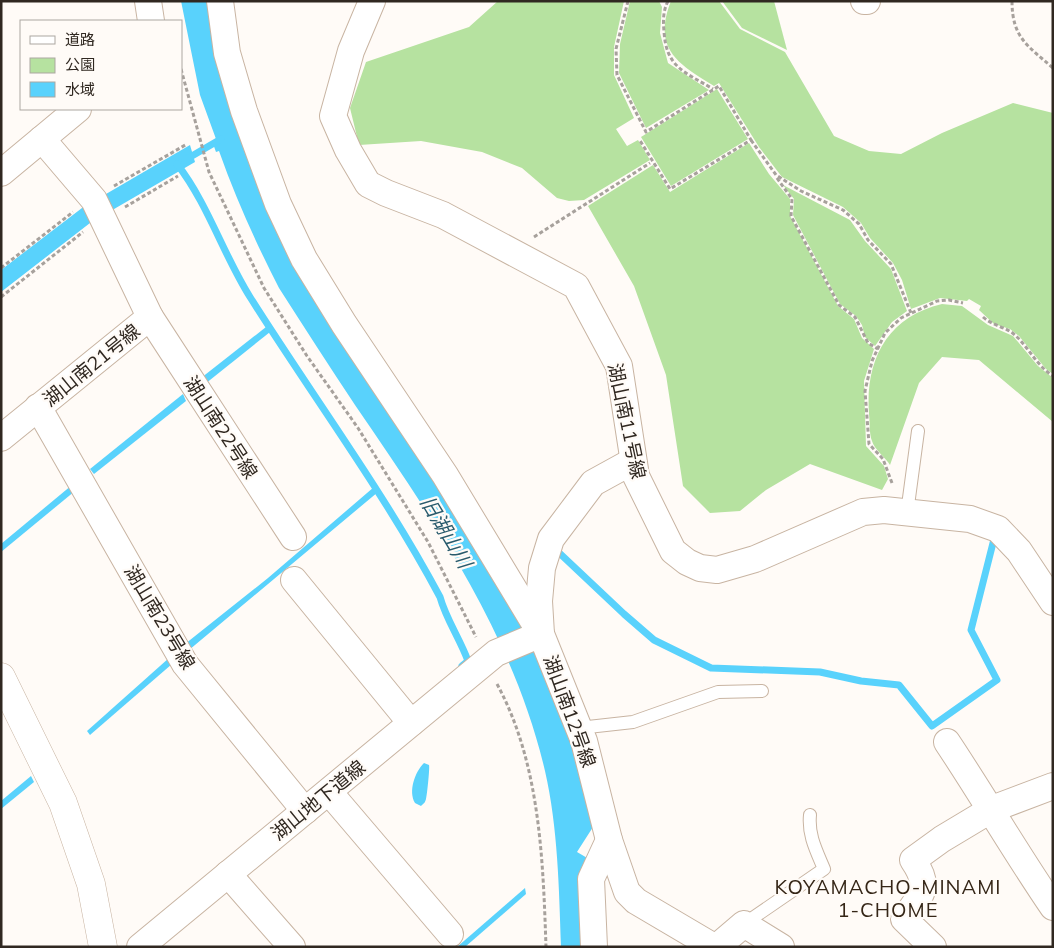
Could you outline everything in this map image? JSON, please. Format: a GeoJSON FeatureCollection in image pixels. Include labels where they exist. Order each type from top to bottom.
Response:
{"type":"FeatureCollection","features":[{"type":"Feature","properties":{"kind":"main road"},"geometry":{"type":"LineString","coordinates":[[4,692],[63,804],[91,884],[103,947]]}},
{"type":"Feature","properties":{"kind":"street"},"geometry":{"type":"LineString","coordinates":[[148,1],[150,20]]}},
{"type":"Feature","properties":{"kind":"street"},"geometry":{"type":"LineString","coordinates":[[220,1],[227,53],[244,111],[278,204],[304,259],[344,324],[445,475],[536,635]]}},
{"type":"Feature","properties":{"kind":"street","name":"湖山南11号線"},"geometry":{"type":"LineString","coordinates":[[372,1],[351,51],[333,116],[348,150],[368,184],[443,215],[576,286],[619,366],[636,476],[673,551],[687,562],[700,568],[717,570],[754,559],[863,512],[903,512],[970,519],[998,529],[1019,551],[1053,602]]}},
{"type":"Feature","properties":{"kind":"street"},"geometry":{"type":"LineString","coordinates":[[1,173],[77,110]]}},
{"type":"Feature","properties":{"kind":"street","name":"湖山南21号線"},"geometry":{"type":"LineString","coordinates":[[1,438],[150,317],[99,209],[42,140]]}},
{"type":"Feature","properties":{"kind":"street","name":"湖山南22号線"},"geometry":{"type":"LineString","coordinates":[[150,317],[293,537]]}},
{"type":"Feature","properties":{"kind":"street","name":"湖山南23号線"},"geometry":{"type":"LineString","coordinates":[[38,407],[185,664],[304,811]]}},
{"type":"Feature","properties":{"kind":"street","name":"湖山南12号線"},"geometry":{"type":"LineString","coordinates":[[633,462],[593,483],[551,539],[542,568],[536,635],[579,728],[609,840],[627,892],[631,898],[729,940],[781,947]]}},
{"type":"Feature","properties":{"kind":"street"},"geometry":{"type":"LineString","coordinates":[[294,580],[411,723]]}},
{"type":"Feature","properties":{"kind":"street","name":"湖山地下道線"},"geometry":{"type":"LineString","coordinates":[[140,947],[492,657],[536,635]]}},
{"type":"Feature","properties":{"kind":"street"},"geometry":{"type":"LineString","coordinates":[[947,742],[992,809],[1026,868],[1053,907]]}},
{"type":"Feature","properties":{"kind":"street"},"geometry":{"type":"LineString","coordinates":[[933,947],[904,919],[923,891],[922,873],[913,860],[942,839],[992,809],[1053,786]]}},
{"type":"Feature","properties":{"kind":"street"},"geometry":{"type":"LineString","coordinates":[[329,792],[450,934]]}},
{"type":"Feature","properties":{"kind":"street"},"geometry":{"type":"LineString","coordinates":[[594,947],[591,879],[609,840]]}},
{"type":"Feature","properties":{"kind":"street"},"geometry":{"type":"LineString","coordinates":[[228,874],[292,947]]}},
{"type":"Feature","properties":{"kind":"lane"},"geometry":{"type":"LineString","coordinates":[[903,512],[918,431]]}},
{"type":"Feature","properties":{"kind":"lane"},"geometry":{"type":"LineString","coordinates":[[579,728],[633,722],[718,692],[762,691]]}},
{"type":"Feature","properties":{"kind":"lane"},"geometry":{"type":"LineString","coordinates":[[729,940],[824,868],[809,829],[810,815]]}},
{"type":"Feature","properties":{"kind":"path"},"geometry":{"type":"LineString","coordinates":[[628,1],[616,49],[617,75],[646,132],[719,86],[751,140],[792,199],[791,216],[839,305],[855,317],[868,343],[878,349]]}},
{"type":"Feature","properties":{"kind":"path"},"geometry":{"type":"LineString","coordinates":[[663,1],[667,3],[664,30],[665,47],[670,60],[713,89]]}},
{"type":"Feature","properties":{"kind":"path"},"geometry":{"type":"LineString","coordinates":[[1012,1],[1013,23],[1019,38],[1053,68]]}},
{"type":"Feature","properties":{"kind":"path"},"geometry":{"type":"LineString","coordinates":[[182,73],[210,172],[264,288],[307,356],[358,428],[428,542],[458,599],[492,657],[527,767],[538,818],[544,862],[546,947]]}},
{"type":"Feature","properties":{"kind":"path"},"geometry":{"type":"LineString","coordinates":[[639,139],[670,189],[751,140]]}},
{"type":"Feature","properties":{"kind":"path"},"geometry":{"type":"LineString","coordinates":[[512,253],[524,243],[650,163]]}},
{"type":"Feature","properties":{"kind":"path"},"geometry":{"type":"LineString","coordinates":[[776,175],[794,187],[843,210],[859,224],[868,240],[891,264],[911,313]]}},
{"type":"Feature","properties":{"kind":"path"},"geometry":{"type":"LineString","coordinates":[[903,512],[886,466],[869,444],[865,391],[872,361],[885,333],[901,318],[937,301],[963,303]]}},
{"type":"Feature","properties":{"kind":"path"},"geometry":{"type":"LineString","coordinates":[[983,317],[992,326],[1014,334],[1042,367],[1053,376]]}},
{"type":"Feature","properties":{"kind":"green space"},"geometry":{"type":"Polygon","coordinates":[[[498,1],[624,1],[614,47],[614,75],[634,118],[616,129],[627,146],[638,140],[650,160],[584,200],[569,201],[557,198],[522,168],[482,152],[421,141],[359,145],[350,108],[366,62],[469,27],[498,1]]]}},
{"type":"Feature","properties":{"kind":"green space"},"geometry":{"type":"Polygon","coordinates":[[[630,1],[659,1],[662,7],[660,33],[668,63],[709,90],[646,128],[619,73],[620,44],[630,1]]]}},
{"type":"Feature","properties":{"kind":"green space"},"geometry":{"type":"Polygon","coordinates":[[[671,1],[719,1],[740,29],[785,52],[834,136],[869,151],[901,154],[942,133],[1013,103],[1053,113],[1053,374],[1046,369],[1019,336],[1010,329],[994,324],[979,310],[981,306],[969,299],[967,301],[940,298],[911,309],[902,280],[893,263],[870,238],[861,223],[843,207],[782,177],[759,147],[719,83],[714,86],[701,78],[689,70],[672,53],[667,43],[665,31],[666,18],[671,1]]]}},
{"type":"Feature","properties":{"kind":"green space"},"geometry":{"type":"Polygon","coordinates":[[[722,1],[774,1],[787,50],[742,28],[722,1]]]}},
{"type":"Feature","properties":{"kind":"green space"},"geometry":{"type":"Polygon","coordinates":[[[717,89],[748,139],[671,186],[641,137],[717,89]]]}},
{"type":"Feature","properties":{"kind":"green space"},"geometry":{"type":"Polygon","coordinates":[[[749,143],[769,174],[790,199],[790,216],[838,306],[854,319],[862,338],[874,349],[864,381],[866,446],[884,466],[888,479],[882,490],[810,464],[766,490],[740,511],[710,513],[683,486],[666,375],[634,286],[588,206],[653,165],[670,192],[749,143]]]}},
{"type":"Feature","properties":{"kind":"green space"},"geometry":{"type":"Polygon","coordinates":[[[783,185],[850,220],[865,241],[891,269],[907,311],[892,322],[875,346],[865,337],[862,325],[856,316],[840,304],[793,215],[794,199],[783,185]]]}},
{"type":"Feature","properties":{"kind":"green space"},"geometry":{"type":"Polygon","coordinates":[[[942,304],[962,306],[988,325],[1013,336],[1038,366],[1053,378],[1053,422],[979,360],[942,357],[919,383],[890,465],[875,447],[870,435],[869,394],[871,376],[876,359],[883,344],[894,330],[907,319],[923,310],[942,304]]]}},
{"type":"Feature","properties":{"kind":"water","name":"旧湖山川"},"geometry":{"type":"Polygon","coordinates":[[[181,1],[214,1],[239,116],[560,697],[593,827],[577,852],[589,859],[588,947],[561,947],[553,814],[545,771],[531,721],[513,672],[467,579],[441,535],[279,288],[254,238],[219,151],[216,152],[212,141],[216,139],[200,95],[181,1]]]}},
{"type":"Feature","properties":{"kind":"water"},"geometry":{"type":"Polygon","coordinates":[[[190,145],[195,162],[90,223],[1,292],[1,270],[82,208],[190,145]]]}},
{"type":"Feature","properties":{"kind":"water"},"geometry":{"type":"Polygon","coordinates":[[[266,327],[270,332],[205,384],[201,378],[266,327]]]}},
{"type":"Feature","properties":{"kind":"water"},"geometry":{"type":"Polygon","coordinates":[[[183,394],[186,401],[94,474],[90,469],[183,394]]]}},
{"type":"Feature","properties":{"kind":"water"},"geometry":{"type":"Polygon","coordinates":[[[72,485],[75,491],[1,552],[1,544],[72,485]]]}},
{"type":"Feature","properties":{"kind":"water"},"geometry":{"type":"Polygon","coordinates":[[[374,487],[378,492],[189,650],[185,644],[268,578],[374,487]]]}},
{"type":"Feature","properties":{"kind":"water"},"geometry":{"type":"Polygon","coordinates":[[[169,658],[172,664],[90,735],[87,731],[169,658]]]}},
{"type":"Feature","properties":{"kind":"water"},"geometry":{"type":"Polygon","coordinates":[[[424,763],[429,765],[429,776],[426,799],[421,806],[415,803],[412,787],[415,776],[424,763]]]}},
{"type":"Feature","properties":{"kind":"water"},"geometry":{"type":"Polygon","coordinates":[[[31,776],[34,782],[1,809],[1,801],[31,776]]]}},
{"type":"Feature","properties":{"kind":"water"},"geometry":{"type":"Polygon","coordinates":[[[525,888],[526,894],[465,947],[457,947],[525,888]]]}},
{"type":"Feature","properties":{"kind":"waterway"},"geometry":{"type":"LineString","coordinates":[[185,160],[221,139]]}},
{"type":"Feature","properties":{"kind":"waterway"},"geometry":{"type":"LineString","coordinates":[[177,164],[207,212],[240,281],[372,482],[418,558],[440,597],[465,653],[468,661],[462,666]]}},
{"type":"Feature","properties":{"kind":"waterway"},"geometry":{"type":"LineString","coordinates":[[554,548],[654,640],[711,668],[820,672],[861,681],[899,685],[932,726],[997,680],[971,630],[995,535]]}},
{"type":"Feature","properties":{"kind":"district","name":"KOYAMACHO-MINAMI 1-CHOME"},"geometry":{"type":"Point","coordinates":[888,898]}}]}
